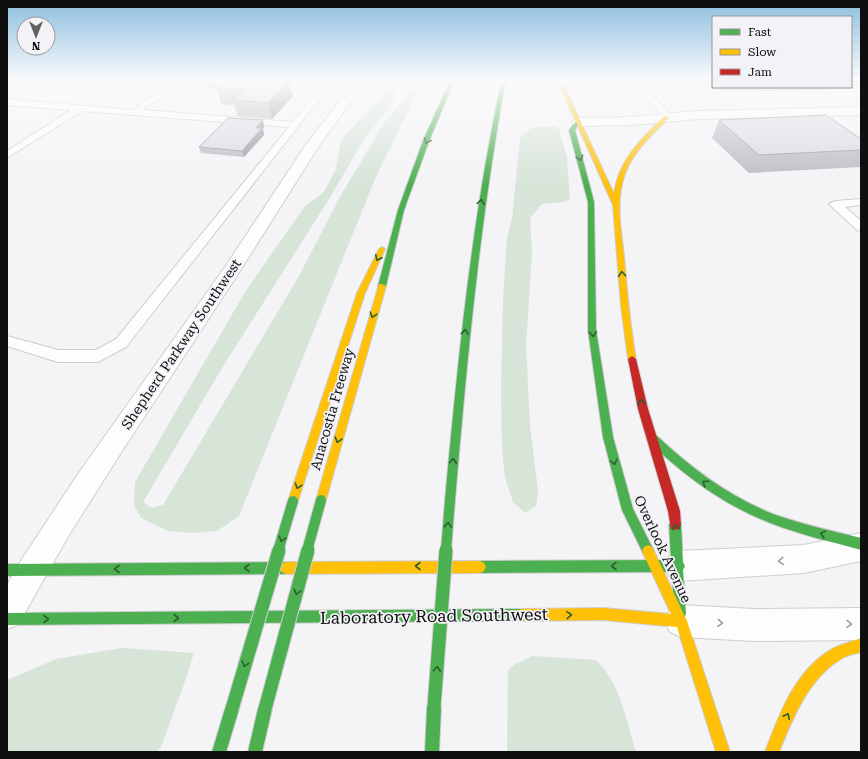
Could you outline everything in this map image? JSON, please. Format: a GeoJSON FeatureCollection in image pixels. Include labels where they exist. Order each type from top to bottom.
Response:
{"type":"FeatureCollection","features":[{"type":"Feature","properties":{"kind":"main road","name":"Anacostia Freeway"},"geometry":{"type":"LineString","coordinates":[[255,752],[265,709],[321,500],[382,287],[401,210],[438,114]]}},
{"type":"Feature","properties":{"kind":"main road"},"geometry":{"type":"LineString","coordinates":[[432,752],[434,708],[460,381],[480,207],[497,114]]}},
{"type":"Feature","properties":{"kind":"main road"},"geometry":{"type":"LineString","coordinates":[[574,114],[616,205]]}},
{"type":"Feature","properties":{"kind":"main road"},"geometry":{"type":"LineString","coordinates":[[616,205],[619,183],[628,162],[649,133],[667,117]]}},
{"type":"Feature","properties":{"kind":"main road","name":"Overlook Avenue"},"geometry":{"type":"LineString","coordinates":[[577,122],[573,127],[572,134],[587,183],[592,212],[591,312],[594,350],[602,406],[610,445],[628,510],[666,566],[681,621]]}},
{"type":"Feature","properties":{"kind":"main road","name":"Overlook Avenue"},"geometry":{"type":"LineString","coordinates":[[616,205],[627,335],[651,438],[674,511],[666,566],[681,621]]}},
{"type":"Feature","properties":{"kind":"main road"},"geometry":{"type":"LineString","coordinates":[[219,752],[293,502],[361,293],[401,210]]}},
{"type":"Feature","properties":{"kind":"main road"},"geometry":{"type":"LineString","coordinates":[[651,438],[696,476],[754,512],[785,524],[861,544]]}},
{"type":"Feature","properties":{"kind":"main road"},"geometry":{"type":"LineString","coordinates":[[19,569],[666,566]]}},
{"type":"Feature","properties":{"kind":"main road","name":"Laboratory Road Southwest"},"geometry":{"type":"LineString","coordinates":[[7,619],[603,614],[681,621]]}},
{"type":"Feature","properties":{"kind":"main road"},"geometry":{"type":"LineString","coordinates":[[681,621],[723,752]]}},
{"type":"Feature","properties":{"kind":"main road"},"geometry":{"type":"LineString","coordinates":[[772,752],[781,728],[795,700],[808,681],[821,666],[836,655],[861,645]]}},
{"type":"Feature","properties":{"kind":"street","name":"Shepherd Parkway Southwest"},"geometry":{"type":"LineString","coordinates":[[7,614],[19,569],[78,494],[227,277],[311,148],[336,114]]}},
{"type":"Feature","properties":{"kind":"street"},"geometry":{"type":"LineString","coordinates":[[577,122],[750,114]]}},
{"type":"Feature","properties":{"kind":"street"},"geometry":{"type":"LineString","coordinates":[[666,566],[804,559],[861,547]]}},
{"type":"Feature","properties":{"kind":"street","name":"Laboratory Road Southwest"},"geometry":{"type":"LineString","coordinates":[[681,621],[754,625],[861,624]]}},
{"type":"Feature","properties":{"kind":"lane"},"geometry":{"type":"LineString","coordinates":[[7,155],[70,114]]}},
{"type":"Feature","properties":{"kind":"lane"},"geometry":{"type":"LineString","coordinates":[[165,114],[296,125]]}},
{"type":"Feature","properties":{"kind":"lane"},"geometry":{"type":"LineString","coordinates":[[7,341],[58,356],[98,356],[121,343],[304,114]]}},
{"type":"Feature","properties":{"kind":"lane"},"geometry":{"type":"LineString","coordinates":[[861,202],[835,204],[861,226]]}},
{"type":"Feature","properties":{"kind":"shaded area"},"geometry":{"type":"Polygon","coordinates":[[[365,114],[384,114],[364,139],[331,196],[222,368],[143,502],[152,508],[163,505],[299,276],[341,195],[384,123],[391,114],[406,114],[375,179],[239,516],[217,531],[194,533],[168,531],[141,518],[134,505],[135,482],[245,292],[305,206],[324,192],[336,169],[341,140],[365,114]]]}},
{"type":"Feature","properties":{"kind":"shaded area"},"geometry":{"type":"Polygon","coordinates":[[[556,126],[559,128],[567,158],[570,199],[563,202],[542,204],[530,218],[532,252],[526,345],[530,426],[538,490],[536,506],[525,513],[513,502],[505,477],[502,448],[501,391],[503,300],[507,238],[512,219],[520,138],[531,128],[556,126]]]}},
{"type":"Feature","properties":{"kind":"shaded area"},"geometry":{"type":"Polygon","coordinates":[[[122,648],[194,653],[161,747],[156,752],[7,752],[7,680],[56,659],[122,648]]]}},
{"type":"Feature","properties":{"kind":"shaded area"},"geometry":{"type":"Polygon","coordinates":[[[532,656],[596,660],[611,680],[617,691],[626,715],[636,752],[507,752],[508,670],[514,665],[532,656]]]}},
{"type":"Feature","properties":{"kind":"building"},"geometry":{"type":"Polygon","coordinates":[[[826,115],[861,139],[861,150],[759,155],[719,120],[826,115]]]}},
{"type":"Feature","properties":{"kind":"building"},"geometry":{"type":"Polygon","coordinates":[[[228,118],[263,120],[256,128],[262,128],[242,151],[199,147],[228,118]]]}},
{"type":"Feature","properties":{"kind":"traffic: fast"},"geometry":{"type":"LineString","coordinates":[[382,286],[401,210],[426,141],[438,114]]}},
{"type":"Feature","properties":{"kind":"traffic: fast"},"geometry":{"type":"LineString","coordinates":[[450,500],[459,394],[477,236],[497,114]]}},
{"type":"Feature","properties":{"kind":"traffic: fast"},"geometry":{"type":"LineString","coordinates":[[577,122],[572,130],[591,202],[592,330],[608,437],[628,510],[648,551]]}},
{"type":"Feature","properties":{"kind":"traffic: fast"},"geometry":{"type":"LineString","coordinates":[[653,439],[694,475],[740,504],[784,523],[861,544]]}},
{"type":"Feature","properties":{"kind":"traffic: fast"},"geometry":{"type":"LineString","coordinates":[[265,709],[321,500]]}},
{"type":"Feature","properties":{"kind":"traffic: fast"},"geometry":{"type":"LineString","coordinates":[[434,707],[450,500]]}},
{"type":"Feature","properties":{"kind":"traffic: fast"},"geometry":{"type":"LineString","coordinates":[[232,709],[293,501]]}},
{"type":"Feature","properties":{"kind":"traffic: fast"},"geometry":{"type":"LineString","coordinates":[[675,525],[680,614]]}},
{"type":"Feature","properties":{"kind":"traffic: fast"},"geometry":{"type":"LineString","coordinates":[[480,567],[679,566]]}},
{"type":"Feature","properties":{"kind":"traffic: fast"},"geometry":{"type":"LineString","coordinates":[[32,569],[286,568]]}},
{"type":"Feature","properties":{"kind":"traffic: fast"},"geometry":{"type":"LineString","coordinates":[[7,570],[32,569]]}},
{"type":"Feature","properties":{"kind":"traffic: fast"},"geometry":{"type":"LineString","coordinates":[[7,619],[521,615]]}},
{"type":"Feature","properties":{"kind":"traffic: fast"},"geometry":{"type":"LineString","coordinates":[[432,752],[434,707]]}},
{"type":"Feature","properties":{"kind":"traffic: fast"},"geometry":{"type":"LineString","coordinates":[[219,752],[232,709]]}},
{"type":"Feature","properties":{"kind":"traffic: fast"},"geometry":{"type":"LineString","coordinates":[[255,752],[265,709]]}},
{"type":"Feature","properties":{"kind":"traffic: slow"},"geometry":{"type":"LineString","coordinates":[[575,114],[616,205]]}},
{"type":"Feature","properties":{"kind":"traffic: slow"},"geometry":{"type":"LineString","coordinates":[[632,359],[626,320],[617,227],[617,191],[622,173],[632,155],[652,131],[667,117]]}},
{"type":"Feature","properties":{"kind":"traffic: slow"},"geometry":{"type":"LineString","coordinates":[[293,501],[361,293],[382,249]]}},
{"type":"Feature","properties":{"kind":"traffic: slow"},"geometry":{"type":"LineString","coordinates":[[321,500],[382,286]]}},
{"type":"Feature","properties":{"kind":"traffic: slow"},"geometry":{"type":"LineString","coordinates":[[648,551],[681,621],[723,752]]}},
{"type":"Feature","properties":{"kind":"traffic: slow"},"geometry":{"type":"LineString","coordinates":[[286,568],[480,567]]}},
{"type":"Feature","properties":{"kind":"traffic: slow"},"geometry":{"type":"LineString","coordinates":[[521,615],[603,614],[681,621]]}},
{"type":"Feature","properties":{"kind":"traffic: slow"},"geometry":{"type":"LineString","coordinates":[[772,752],[789,711],[796,698],[813,674],[835,655],[844,650],[861,645]]}},
{"type":"Feature","properties":{"kind":"traffic: jam"},"geometry":{"type":"LineString","coordinates":[[632,359],[643,409],[674,511],[675,525]]}}]}
